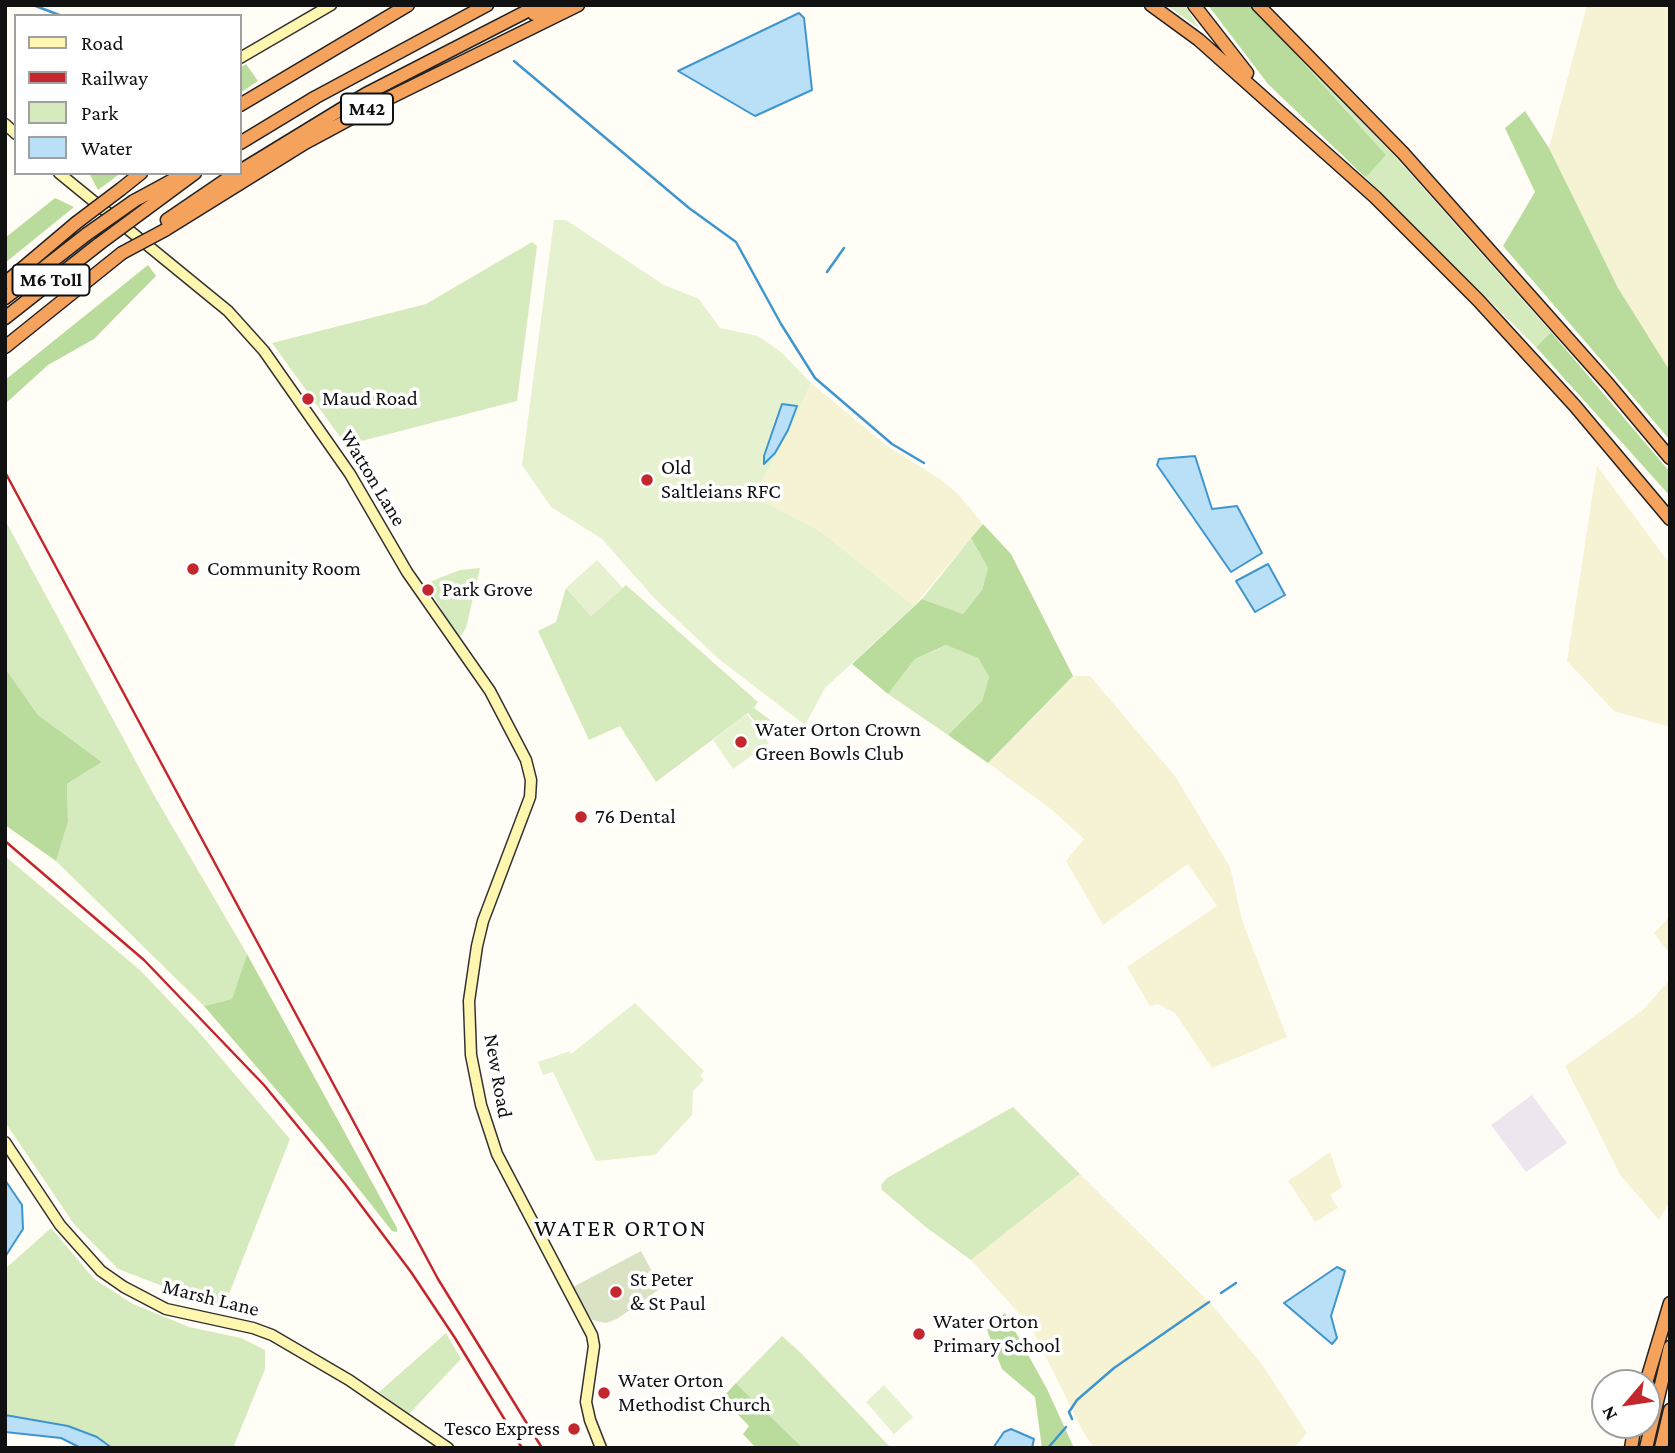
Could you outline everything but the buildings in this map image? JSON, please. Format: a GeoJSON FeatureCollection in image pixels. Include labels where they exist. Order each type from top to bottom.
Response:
{"type":"FeatureCollection","features":[{"type":"Feature","properties":{"kind":"highway"},"geometry":{"type":"LineString","coordinates":[[242,104],[408,5]]}},
{"type":"Feature","properties":{"kind":"highway","name":"M42"},"geometry":{"type":"LineString","coordinates":[[242,142],[316,97],[487,5]]}},
{"type":"Feature","properties":{"kind":"highway","name":"M42"},"geometry":{"type":"LineString","coordinates":[[242,170],[366,94],[539,5]]}},
{"type":"Feature","properties":{"kind":"highway"},"geometry":{"type":"LineString","coordinates":[[483,34],[556,5]]}},
{"type":"Feature","properties":{"kind":"highway","name":"M42"},"geometry":{"type":"LineString","coordinates":[[5,347],[118,256],[163,227],[366,110],[578,5]]}},
{"type":"Feature","properties":{"kind":"highway"},"geometry":{"type":"LineString","coordinates":[[1151,5],[1199,40],[1296,124]]}},
{"type":"Feature","properties":{"kind":"highway"},"geometry":{"type":"LineString","coordinates":[[1194,5],[1242,68],[1478,300],[1575,406],[1670,519]]}},
{"type":"Feature","properties":{"kind":"highway"},"geometry":{"type":"LineString","coordinates":[[1258,5],[1403,153],[1609,385],[1670,458]]}},
{"type":"Feature","properties":{"kind":"highway"},"geometry":{"type":"LineString","coordinates":[[5,283],[138,175]]}},
{"type":"Feature","properties":{"kind":"highway"},"geometry":{"type":"LineString","coordinates":[[5,298],[134,201],[182,175]]}},
{"type":"Feature","properties":{"kind":"highway","name":"M6 Toll"},"geometry":{"type":"LineString","coordinates":[[5,318],[192,175]]}},
{"type":"Feature","properties":{"kind":"highway","name":"M42"},"geometry":{"type":"LineString","coordinates":[[163,227],[234,175]]}},
{"type":"Feature","properties":{"kind":"highway"},"geometry":{"type":"LineString","coordinates":[[1650,1369],[1670,1303]]}},
{"type":"Feature","properties":{"kind":"highway"},"geometry":{"type":"LineString","coordinates":[[1646,1448],[1670,1347]]}},
{"type":"Feature","properties":{"kind":"highway"},"geometry":{"type":"LineString","coordinates":[[1661,1448],[1670,1410]]}},
{"type":"Feature","properties":{"kind":"main road"},"geometry":{"type":"LineString","coordinates":[[242,57],[331,5]]}},
{"type":"Feature","properties":{"kind":"main road","name":"Watton Lane"},"geometry":{"type":"LineString","coordinates":[[64,175],[228,311],[256,340],[331,444],[407,572],[482,678],[526,760],[531,780],[530,797]]}},
{"type":"Feature","properties":{"kind":"main road","name":"New Road"},"geometry":{"type":"LineString","coordinates":[[530,797],[483,921],[477,946],[469,1000],[471,1055],[483,1113],[497,1154],[589,1329],[594,1346],[586,1402],[601,1448]]}},
{"type":"Feature","properties":{"kind":"main road","name":"Marsh Lane"},"geometry":{"type":"LineString","coordinates":[[5,1142],[60,1225],[101,1271],[144,1300],[166,1309],[253,1328],[280,1339],[349,1380],[448,1448]]}},
{"type":"Feature","properties":{"kind":"shaded area"},"geometry":{"type":"Polygon","coordinates":[[[1587,5],[1670,5],[1670,371],[1618,288],[1549,148],[1587,5]]]}},
{"type":"Feature","properties":{"kind":"shaded area"},"geometry":{"type":"Polygon","coordinates":[[[811,383],[887,446],[940,479],[959,495],[983,524],[914,606],[820,531],[752,496],[789,433],[811,383]]]}},
{"type":"Feature","properties":{"kind":"shaded area"},"geometry":{"type":"Polygon","coordinates":[[[1597,466],[1670,564],[1670,727],[1614,711],[1567,661],[1597,466]]]}},
{"type":"Feature","properties":{"kind":"shaded area"},"geometry":{"type":"Polygon","coordinates":[[[1073,676],[1090,676],[1175,776],[1230,867],[1242,920],[1287,1037],[1212,1068],[1175,1013],[1158,1004],[1150,1006],[1127,967],[1217,906],[1188,864],[1103,925],[1066,861],[1084,839],[1051,809],[988,763],[1073,676]]]}},
{"type":"Feature","properties":{"kind":"shaded area"},"geometry":{"type":"Polygon","coordinates":[[[1670,916],[1670,954],[1654,933],[1670,916]]]}},
{"type":"Feature","properties":{"kind":"shaded area"},"geometry":{"type":"Polygon","coordinates":[[[1670,979],[1670,1201],[1659,1220],[1621,1176],[1565,1066],[1643,1010],[1670,979]]]}},
{"type":"Feature","properties":{"kind":"shaded area"},"geometry":{"type":"Polygon","coordinates":[[[1532,1095],[1567,1143],[1526,1172],[1491,1125],[1532,1095]]]}},
{"type":"Feature","properties":{"kind":"shaded area"},"geometry":{"type":"Polygon","coordinates":[[[1330,1152],[1342,1187],[1330,1195],[1338,1208],[1315,1222],[1288,1181],[1330,1152]]]}},
{"type":"Feature","properties":{"kind":"shaded area"},"geometry":{"type":"Polygon","coordinates":[[[1080,1174],[1210,1303],[1261,1363],[1307,1433],[1294,1448],[1094,1448],[1082,1430],[1031,1327],[971,1260],[1080,1174]]]}},
{"type":"Feature","properties":{"kind":"green space"},"geometry":{"type":"Polygon","coordinates":[[[1166,5],[1185,5],[1199,28],[1166,5]]]}},
{"type":"Feature","properties":{"kind":"green space"},"geometry":{"type":"Polygon","coordinates":[[[1208,5],[1249,5],[1386,155],[1369,174],[1365,177],[1268,84],[1208,5]]]}},
{"type":"Feature","properties":{"kind":"green space"},"geometry":{"type":"Polygon","coordinates":[[[1289,47],[1392,153],[1551,332],[1536,347],[1365,177],[1386,155],[1289,47]]]}},
{"type":"Feature","properties":{"kind":"green space"},"geometry":{"type":"Polygon","coordinates":[[[246,64],[258,81],[242,92],[242,67],[246,64]]]}},
{"type":"Feature","properties":{"kind":"green space"},"geometry":{"type":"Polygon","coordinates":[[[1525,111],[1549,148],[1618,288],[1670,371],[1670,440],[1503,246],[1535,192],[1505,128],[1525,111]]]}},
{"type":"Feature","properties":{"kind":"green space"},"geometry":{"type":"Polygon","coordinates":[[[90,175],[118,175],[98,190],[90,175]]]}},
{"type":"Feature","properties":{"kind":"green space"},"geometry":{"type":"Polygon","coordinates":[[[55,198],[74,207],[5,263],[5,238],[55,198]]]}},
{"type":"Feature","properties":{"kind":"green space","name":"Old Saltleians RFC"},"geometry":{"type":"Polygon","coordinates":[[[554,220],[566,220],[664,285],[699,299],[720,328],[758,336],[781,352],[811,383],[789,433],[753,496],[820,531],[914,606],[825,688],[805,725],[720,660],[655,599],[602,539],[551,507],[522,465],[554,220]]]}},
{"type":"Feature","properties":{"kind":"green space"},"geometry":{"type":"Polygon","coordinates":[[[532,242],[537,246],[517,401],[346,445],[272,343],[426,304],[532,242]]]}},
{"type":"Feature","properties":{"kind":"green space"},"geometry":{"type":"Polygon","coordinates":[[[148,265],[156,276],[94,339],[48,365],[5,404],[5,380],[148,265]]]}},
{"type":"Feature","properties":{"kind":"green space"},"geometry":{"type":"Polygon","coordinates":[[[1551,332],[1670,472],[1670,496],[1536,347],[1551,332]]]}},
{"type":"Feature","properties":{"kind":"green space"},"geometry":{"type":"Polygon","coordinates":[[[5,520],[155,797],[247,954],[232,999],[204,1006],[56,861],[68,822],[67,784],[102,762],[38,715],[5,668],[5,520]]]}},
{"type":"Feature","properties":{"kind":"green space"},"geometry":{"type":"Polygon","coordinates":[[[983,524],[1011,554],[1073,676],[988,763],[948,735],[982,701],[989,677],[978,658],[946,645],[915,659],[888,694],[852,664],[922,599],[963,614],[982,590],[988,568],[971,538],[983,524]]]}},
{"type":"Feature","properties":{"kind":"green space"},"geometry":{"type":"Polygon","coordinates":[[[971,538],[988,568],[982,590],[963,614],[922,599],[971,538]]]}},
{"type":"Feature","properties":{"kind":"green space"},"geometry":{"type":"Polygon","coordinates":[[[597,560],[623,588],[591,616],[566,588],[597,560]]]}},
{"type":"Feature","properties":{"kind":"green space"},"geometry":{"type":"Polygon","coordinates":[[[480,568],[466,628],[460,637],[456,636],[427,583],[460,570],[480,568]]]}},
{"type":"Feature","properties":{"kind":"green space"},"geometry":{"type":"Polygon","coordinates":[[[626,585],[758,702],[754,708],[784,730],[769,739],[748,713],[656,782],[620,726],[589,740],[538,631],[556,622],[566,588],[591,616],[626,585]]]}},
{"type":"Feature","properties":{"kind":"green space"},"geometry":{"type":"Polygon","coordinates":[[[947,645],[978,658],[989,677],[982,701],[948,735],[888,694],[915,659],[947,645]]]}},
{"type":"Feature","properties":{"kind":"green space"},"geometry":{"type":"Polygon","coordinates":[[[5,668],[38,715],[102,762],[67,784],[68,822],[56,861],[5,825],[5,668]]]}},
{"type":"Feature","properties":{"kind":"green space","name":"Water Orton Crown Green Bowls Club"},"geometry":{"type":"Polygon","coordinates":[[[747,714],[769,743],[733,769],[713,740],[747,714]]]}},
{"type":"Feature","properties":{"kind":"green space"},"geometry":{"type":"Polygon","coordinates":[[[5,856],[141,971],[197,1030],[290,1139],[229,1294],[220,1308],[118,1269],[74,1224],[5,1122],[5,856]]]}},
{"type":"Feature","properties":{"kind":"green space"},"geometry":{"type":"Polygon","coordinates":[[[247,954],[397,1232],[392,1231],[324,1145],[204,1006],[232,999],[247,954]]]}},
{"type":"Feature","properties":{"kind":"green space"},"geometry":{"type":"Polygon","coordinates":[[[635,1003],[704,1071],[700,1076],[704,1080],[693,1091],[692,1115],[655,1155],[596,1161],[553,1072],[543,1075],[538,1062],[570,1051],[571,1054],[635,1003]]]}},
{"type":"Feature","properties":{"kind":"green space"},"geometry":{"type":"Polygon","coordinates":[[[1013,1107],[1080,1174],[971,1260],[927,1228],[882,1190],[881,1185],[887,1178],[1013,1107]]]}},
{"type":"Feature","properties":{"kind":"green space"},"geometry":{"type":"Polygon","coordinates":[[[51,1228],[94,1279],[133,1304],[189,1327],[241,1338],[265,1350],[265,1369],[233,1448],[112,1448],[97,1437],[68,1426],[5,1415],[5,1269],[51,1228]]]}},
{"type":"Feature","properties":{"kind":"green space"},"geometry":{"type":"Polygon","coordinates":[[[641,1251],[661,1288],[617,1319],[606,1323],[592,1320],[573,1287],[641,1251]]]}},
{"type":"Feature","properties":{"kind":"green space"},"geometry":{"type":"Polygon","coordinates":[[[1005,1313],[1047,1389],[1074,1448],[1042,1448],[1035,1397],[1002,1369],[987,1330],[1005,1313]]]}},
{"type":"Feature","properties":{"kind":"green space"},"geometry":{"type":"Polygon","coordinates":[[[446,1333],[461,1359],[409,1414],[379,1392],[446,1333]]]}},
{"type":"Feature","properties":{"kind":"green space"},"geometry":{"type":"Polygon","coordinates":[[[782,1336],[891,1448],[803,1448],[736,1383],[782,1336]]]}},
{"type":"Feature","properties":{"kind":"green space"},"geometry":{"type":"Polygon","coordinates":[[[736,1383],[803,1448],[756,1448],[743,1434],[749,1426],[722,1398],[736,1383]]]}},
{"type":"Feature","properties":{"kind":"green space"},"geometry":{"type":"Polygon","coordinates":[[[884,1385],[913,1417],[894,1434],[866,1402],[884,1385]]]}},
{"type":"Feature","properties":{"kind":"water"},"geometry":{"type":"Polygon","coordinates":[[[799,13],[804,18],[812,90],[755,116],[678,71],[799,13]]]}},
{"type":"Feature","properties":{"kind":"water"},"geometry":{"type":"Polygon","coordinates":[[[782,404],[797,406],[775,453],[764,464],[764,456],[782,404]]]}},
{"type":"Feature","properties":{"kind":"water"},"geometry":{"type":"Polygon","coordinates":[[[1195,456],[1212,509],[1237,506],[1262,553],[1231,572],[1157,465],[1159,459],[1195,456]]]}},
{"type":"Feature","properties":{"kind":"water"},"geometry":{"type":"Polygon","coordinates":[[[1268,564],[1285,595],[1255,612],[1236,581],[1268,564]]]}},
{"type":"Feature","properties":{"kind":"water"},"geometry":{"type":"Polygon","coordinates":[[[5,1180],[22,1205],[23,1229],[5,1257],[5,1180]]]}},
{"type":"Feature","properties":{"kind":"water"},"geometry":{"type":"Polygon","coordinates":[[[1337,1267],[1345,1271],[1331,1316],[1337,1338],[1332,1344],[1284,1303],[1337,1267]]]}},
{"type":"Feature","properties":{"kind":"water"},"geometry":{"type":"Polygon","coordinates":[[[5,1415],[68,1426],[97,1437],[112,1448],[81,1448],[61,1438],[5,1432],[5,1415]]]}},
{"type":"Feature","properties":{"kind":"water"},"geometry":{"type":"Polygon","coordinates":[[[1011,1429],[1034,1439],[1032,1448],[993,1448],[1004,1432],[1011,1429]]]}},
{"type":"Feature","properties":{"kind":"waterway"},"geometry":{"type":"LineString","coordinates":[[33,5],[57,14]]}},
{"type":"Feature","properties":{"kind":"waterway"},"geometry":{"type":"LineString","coordinates":[[514,61],[689,208],[736,242],[781,324],[815,378],[892,444],[924,463]]}},
{"type":"Feature","properties":{"kind":"waterway"},"geometry":{"type":"LineString","coordinates":[[827,272],[844,248]]}},
{"type":"Feature","properties":{"kind":"waterway"},"geometry":{"type":"LineString","coordinates":[[1221,1293],[1236,1283]]}},
{"type":"Feature","properties":{"kind":"waterway"},"geometry":{"type":"LineString","coordinates":[[1072,1419],[1069,1412],[1077,1400],[1114,1368],[1209,1302]]}},
{"type":"Feature","properties":{"kind":"waterway"},"geometry":{"type":"LineString","coordinates":[[1048,1448],[1066,1427]]}},
{"type":"Feature","properties":{"kind":"railway"},"geometry":{"type":"LineString","coordinates":[[5,472],[438,1279],[542,1448]]}},
{"type":"Feature","properties":{"kind":"railway"},"geometry":{"type":"LineString","coordinates":[[5,841],[144,960],[264,1085],[345,1184],[411,1272],[522,1448]]}},
{"type":"Feature","properties":{"kind":"place","name":"Maud Road"},"geometry":{"type":"Point","coordinates":[308,399]}},
{"type":"Feature","properties":{"kind":"place","name":"Old Saltleians RFC"},"geometry":{"type":"Point","coordinates":[647,480]}},
{"type":"Feature","properties":{"kind":"place","name":"Community Room"},"geometry":{"type":"Point","coordinates":[193,569]}},
{"type":"Feature","properties":{"kind":"place","name":"Park Grove"},"geometry":{"type":"Point","coordinates":[428,590]}},
{"type":"Feature","properties":{"kind":"place","name":"Water Orton Crown Green Bowls Club"},"geometry":{"type":"Point","coordinates":[741,742]}},
{"type":"Feature","properties":{"kind":"place","name":"76 Dental"},"geometry":{"type":"Point","coordinates":[581,817]}},
{"type":"Feature","properties":{"kind":"place","name":"St Peter & St Paul"},"geometry":{"type":"Point","coordinates":[616,1292]}},
{"type":"Feature","properties":{"kind":"place","name":"Water Orton Primary School"},"geometry":{"type":"Point","coordinates":[919,1334]}},
{"type":"Feature","properties":{"kind":"place","name":"Water Orton Methodist Church"},"geometry":{"type":"Point","coordinates":[604,1393]}},
{"type":"Feature","properties":{"kind":"place","name":"Tesco Express"},"geometry":{"type":"Point","coordinates":[574,1429]}},
{"type":"Feature","properties":{"kind":"district","name":"WATER ORTON"},"geometry":{"type":"Point","coordinates":[621,1229]}}]}
